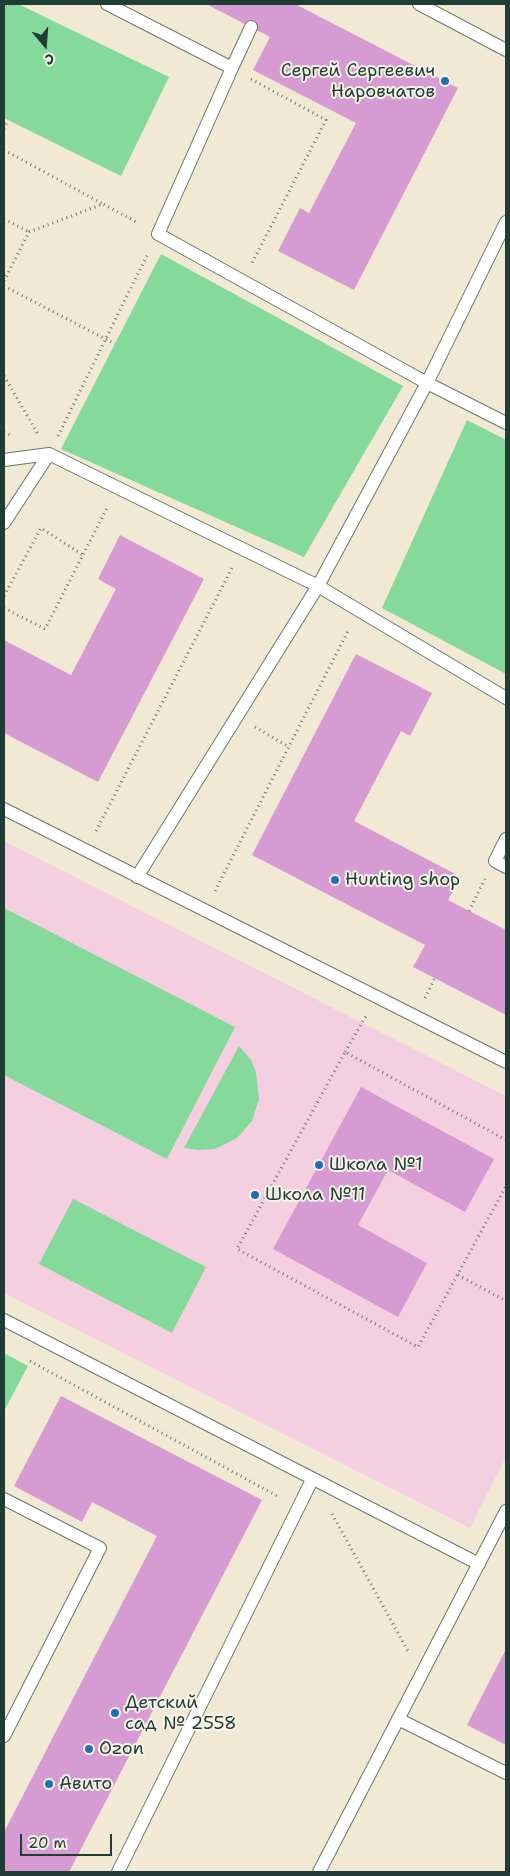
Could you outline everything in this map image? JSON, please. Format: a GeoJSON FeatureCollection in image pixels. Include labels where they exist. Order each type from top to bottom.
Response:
{"type":"FeatureCollection","features":[{"type":"Feature","properties":{"kind":"lane"},"geometry":{"type":"LineString","coordinates":[[107,4],[232,68]]}},
{"type":"Feature","properties":{"kind":"lane"},"geometry":{"type":"LineString","coordinates":[[419,4],[506,50]]}},
{"type":"Feature","properties":{"kind":"lane"},"geometry":{"type":"LineString","coordinates":[[251,27],[158,234],[427,383],[506,423]]}},
{"type":"Feature","properties":{"kind":"lane"},"geometry":{"type":"LineString","coordinates":[[137,877],[318,586],[427,383],[506,222]]}},
{"type":"Feature","properties":{"kind":"lane"},"geometry":{"type":"LineString","coordinates":[[4,523],[49,454]]}},
{"type":"Feature","properties":{"kind":"lane"},"geometry":{"type":"LineString","coordinates":[[4,460],[49,454],[318,586],[506,698]]}},
{"type":"Feature","properties":{"kind":"lane"},"geometry":{"type":"LineString","coordinates":[[4,809],[506,1062]]}},
{"type":"Feature","properties":{"kind":"lane"},"geometry":{"type":"LineString","coordinates":[[500,864],[506,839]]}},
{"type":"Feature","properties":{"kind":"lane"},"geometry":{"type":"LineString","coordinates":[[4,1320],[312,1480],[479,1564]]}},
{"type":"Feature","properties":{"kind":"lane"},"geometry":{"type":"LineString","coordinates":[[118,1872],[312,1480]]}},
{"type":"Feature","properties":{"kind":"lane"},"geometry":{"type":"LineString","coordinates":[[4,1499],[100,1548],[4,1736]]}},
{"type":"Feature","properties":{"kind":"lane"},"geometry":{"type":"LineString","coordinates":[[319,1872],[506,1511]]}},
{"type":"Feature","properties":{"kind":"lane"},"geometry":{"type":"LineString","coordinates":[[398,1719],[506,1773]]}},
{"type":"Feature","properties":{"kind":"path"},"geometry":{"type":"LineString","coordinates":[[232,68],[326,120],[243,281]]}},
{"type":"Feature","properties":{"kind":"path"},"geometry":{"type":"LineString","coordinates":[[4,129],[8,120]]}},
{"type":"Feature","properties":{"kind":"path"},"geometry":{"type":"LineString","coordinates":[[4,150],[158,234],[49,454]]}},
{"type":"Feature","properties":{"kind":"path"},"geometry":{"type":"LineString","coordinates":[[4,281],[29,232],[103,204]]}},
{"type":"Feature","properties":{"kind":"path"},"geometry":{"type":"LineString","coordinates":[[4,220],[29,232]]}},
{"type":"Feature","properties":{"kind":"path"},"geometry":{"type":"LineString","coordinates":[[4,286],[115,344]]}},
{"type":"Feature","properties":{"kind":"path"},"geometry":{"type":"LineString","coordinates":[[4,376],[49,454]]}},
{"type":"Feature","properties":{"kind":"path"},"geometry":{"type":"LineString","coordinates":[[4,608],[45,629],[117,488]]}},
{"type":"Feature","properties":{"kind":"path"},"geometry":{"type":"LineString","coordinates":[[4,596],[41,528],[83,555]]}},
{"type":"Feature","properties":{"kind":"path"},"geometry":{"type":"LineString","coordinates":[[86,851],[242,549]]}},
{"type":"Feature","properties":{"kind":"path"},"geometry":{"type":"LineString","coordinates":[[205,911],[359,610]]}},
{"type":"Feature","properties":{"kind":"path"},"geometry":{"type":"LineString","coordinates":[[237,717],[289,747]]}},
{"type":"Feature","properties":{"kind":"path"},"geometry":{"type":"LineString","coordinates":[[469,911],[500,864]]}},
{"type":"Feature","properties":{"kind":"path"},"geometry":{"type":"LineString","coordinates":[[367,1015],[238,1249],[418,1347],[506,1186]]}},
{"type":"Feature","properties":{"kind":"path"},"geometry":{"type":"LineString","coordinates":[[345,1052],[506,1140]]}},
{"type":"Feature","properties":{"kind":"path"},"geometry":{"type":"LineString","coordinates":[[458,1275],[506,1301]]}},
{"type":"Feature","properties":{"kind":"path"},"geometry":{"type":"LineString","coordinates":[[30,1361],[299,1508]]}},
{"type":"Feature","properties":{"kind":"path"},"geometry":{"type":"LineString","coordinates":[[332,1514],[422,1675]]}},
{"type":"Feature","properties":{"kind":"shaded area","name":"Школа №11"},"geometry":{"type":"Polygon","coordinates":[[[4,841],[506,1096],[506,1457],[470,1528],[4,1293],[4,841]]]}},
{"type":"Feature","properties":{"kind":"green space"},"geometry":{"type":"Polygon","coordinates":[[[4,4],[18,4],[169,77],[121,176],[4,118],[4,4]]]}},
{"type":"Feature","properties":{"kind":"green space"},"geometry":{"type":"Polygon","coordinates":[[[161,254],[403,386],[304,557],[61,449],[161,254]]]}},
{"type":"Feature","properties":{"kind":"green space"},"geometry":{"type":"Polygon","coordinates":[[[467,420],[506,440],[506,674],[382,608],[467,420]]]}},
{"type":"Feature","properties":{"kind":"green space"},"geometry":{"type":"Polygon","coordinates":[[[4,908],[235,1027],[167,1159],[4,1075],[4,908]]]}},
{"type":"Feature","properties":{"kind":"green space"},"geometry":{"type":"Polygon","coordinates":[[[239,1046],[251,1060],[256,1072],[259,1099],[252,1121],[237,1138],[215,1149],[198,1150],[184,1148],[239,1046]]]}},
{"type":"Feature","properties":{"kind":"green space"},"geometry":{"type":"Polygon","coordinates":[[[73,1199],[206,1267],[172,1333],[39,1264],[73,1199]]]}},
{"type":"Feature","properties":{"kind":"green space"},"geometry":{"type":"Polygon","coordinates":[[[4,1353],[28,1366],[4,1411],[4,1353]]]}},
{"type":"Feature","properties":{"kind":"building"},"geometry":{"type":"Polygon","coordinates":[[[206,4],[295,4],[458,88],[354,290],[278,251],[300,208],[309,213],[356,123],[253,70],[270,37],[206,4]]]}},
{"type":"Feature","properties":{"kind":"building"},"geometry":{"type":"Polygon","coordinates":[[[120,535],[204,579],[98,782],[4,733],[4,640],[71,675],[116,589],[98,579],[120,535]]]}},
{"type":"Feature","properties":{"kind":"building"},"geometry":{"type":"Polygon","coordinates":[[[356,654],[432,693],[410,736],[401,731],[354,821],[461,877],[448,900],[506,930],[506,1015],[413,967],[425,945],[252,855],[356,654]]]}},
{"type":"Feature","properties":{"kind":"building"},"geometry":{"type":"Polygon","coordinates":[[[361,1087],[494,1159],[465,1212],[388,1170],[358,1225],[427,1263],[398,1317],[273,1249],[361,1087]]]}},
{"type":"Feature","properties":{"kind":"building"},"geometry":{"type":"Polygon","coordinates":[[[61,1396],[262,1500],[69,1872],[4,1872],[4,1832],[157,1536],[92,1502],[82,1522],[14,1486],[61,1396]]]}},
{"type":"Feature","properties":{"kind":"building"},"geometry":{"type":"Polygon","coordinates":[[[506,1649],[506,1745],[467,1725],[506,1649]]]}},
{"type":"Feature","properties":{"kind":"place","name":"Сергей Сергеевич Наровчатов"},"geometry":{"type":"Point","coordinates":[445,81]}},
{"type":"Feature","properties":{"kind":"place","name":"Hunting shop"},"geometry":{"type":"Point","coordinates":[335,880]}},
{"type":"Feature","properties":{"kind":"place","name":"Школа №1"},"geometry":{"type":"Point","coordinates":[319,1165]}},
{"type":"Feature","properties":{"kind":"place","name":"Школа №11"},"geometry":{"type":"Point","coordinates":[255,1195]}},
{"type":"Feature","properties":{"kind":"place","name":"Детский сад № 2558"},"geometry":{"type":"Point","coordinates":[115,1713]}},
{"type":"Feature","properties":{"kind":"place","name":"Ozon"},"geometry":{"type":"Point","coordinates":[89,1749]}},
{"type":"Feature","properties":{"kind":"place","name":"Авито"},"geometry":{"type":"Point","coordinates":[49,1784]}}]}
